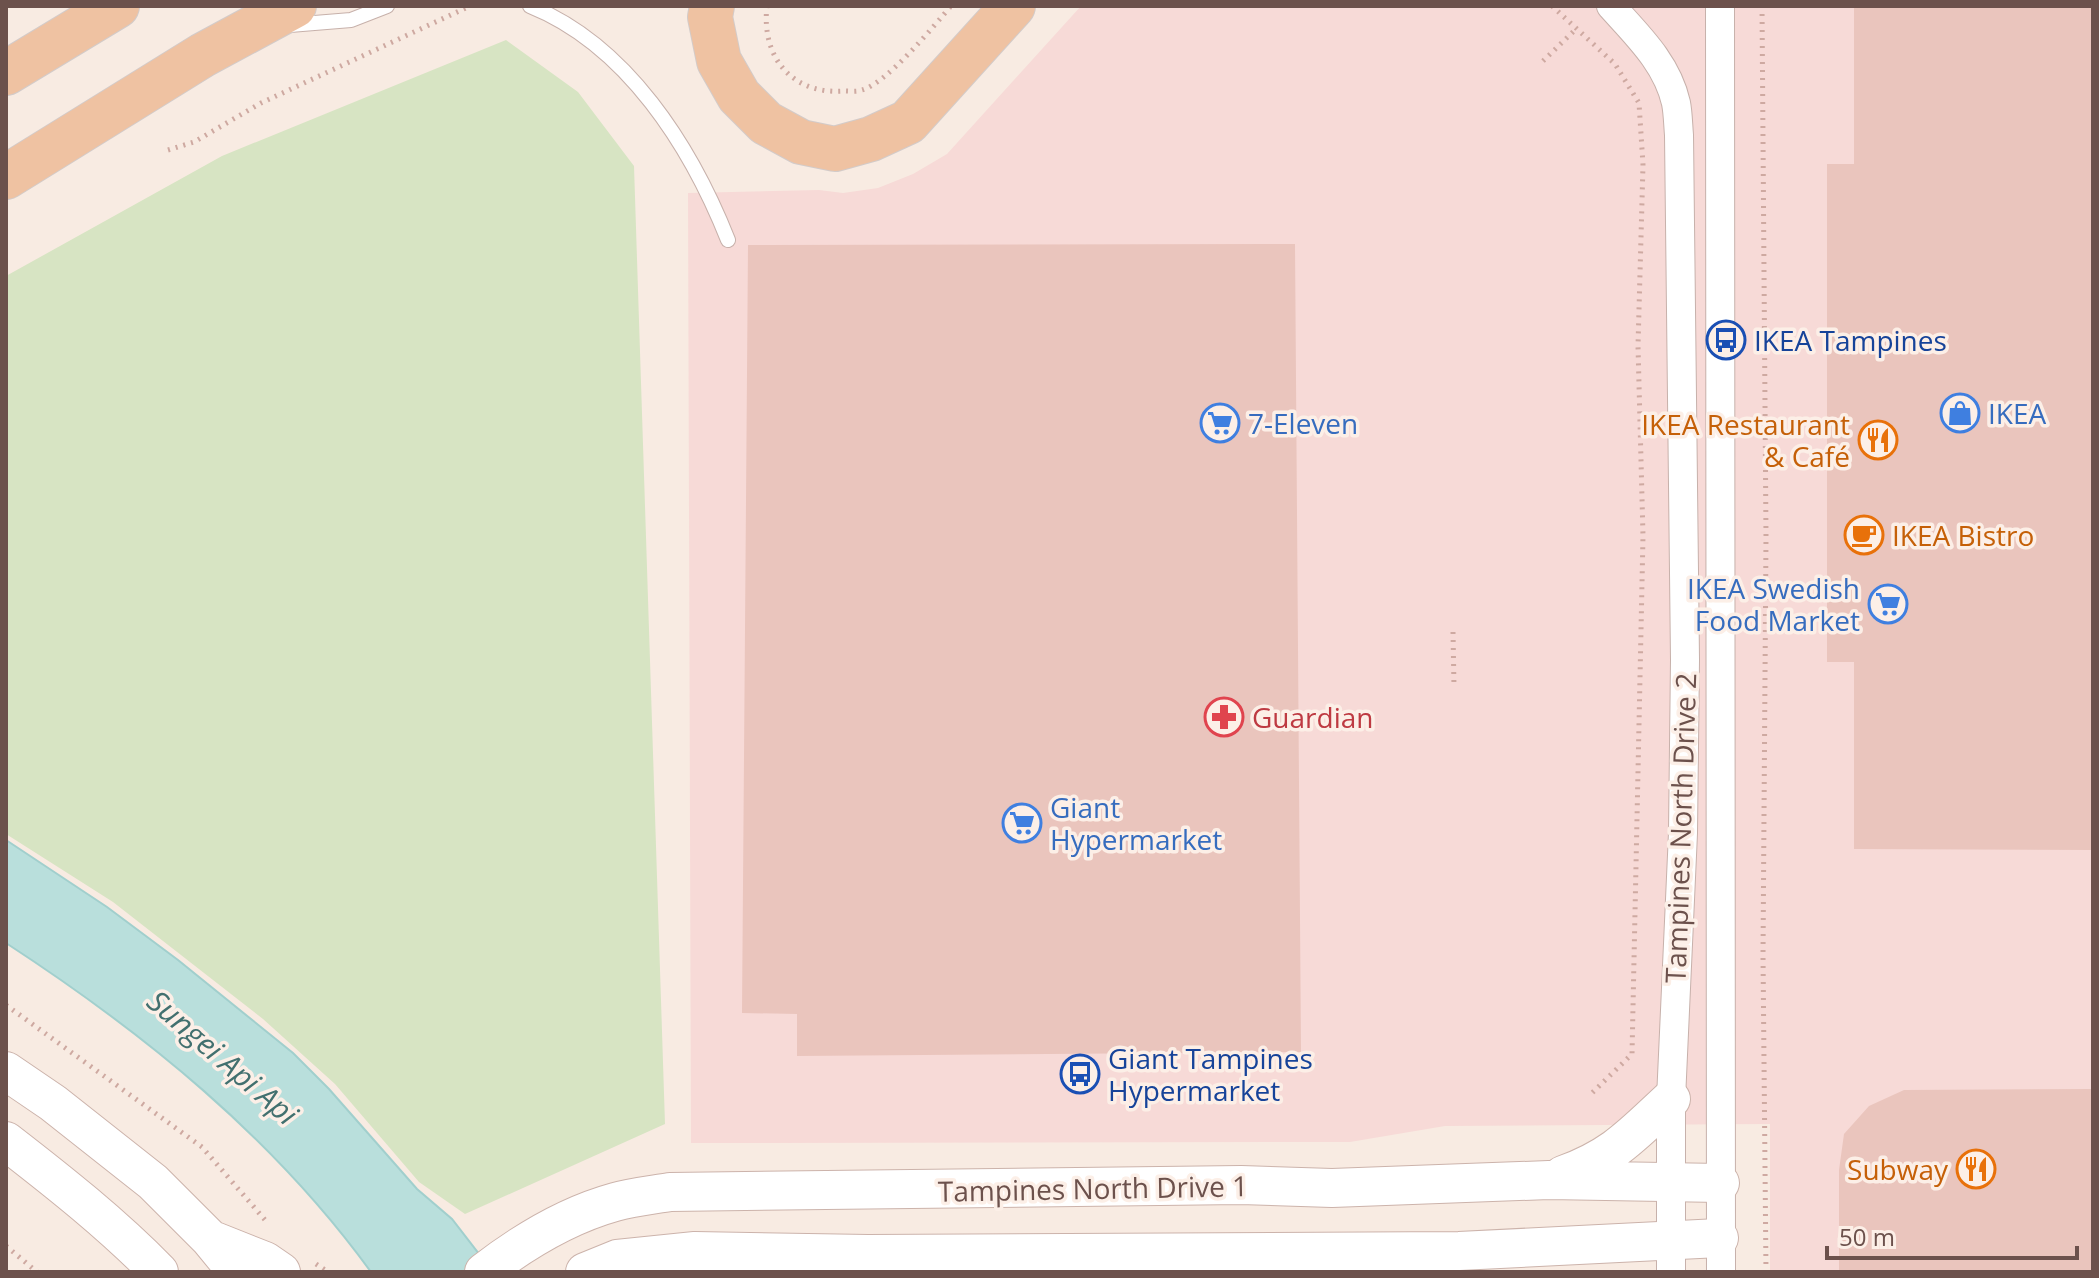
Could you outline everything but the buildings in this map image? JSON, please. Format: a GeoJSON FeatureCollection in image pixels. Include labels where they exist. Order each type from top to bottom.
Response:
{"type":"FeatureCollection","features":[{"type":"Feature","properties":{"kind":"main road"},"geometry":{"type":"LineString","coordinates":[[6,73],[117,6]]}},
{"type":"Feature","properties":{"kind":"main road"},"geometry":{"type":"LineString","coordinates":[[6,177],[203,55],[294,6]]}},
{"type":"Feature","properties":{"kind":"main road"},"geometry":{"type":"LineString","coordinates":[[712,6],[710,17],[719,61],[739,96],[766,123],[801,142],[835,149],[871,139],[908,122],[1013,6]]}},
{"type":"Feature","properties":{"kind":"street","name":"Tampines North Drive 2"},"geometry":{"type":"LineString","coordinates":[[1611,6],[1653,53],[1667,78],[1676,103],[1679,135],[1685,660],[1683,833],[1671,1099],[1671,1256],[1720,1255],[1720,6]]}},
{"type":"Feature","properties":{"kind":"street"},"geometry":{"type":"LineString","coordinates":[[6,1071],[53,1103],[153,1182],[209,1238],[237,1272]]}},
{"type":"Feature","properties":{"kind":"street"},"geometry":{"type":"LineString","coordinates":[[1549,1180],[1590,1165],[1625,1143],[1671,1099]]}},
{"type":"Feature","properties":{"kind":"street"},"geometry":{"type":"LineString","coordinates":[[6,1141],[67,1188],[159,1272]]}},
{"type":"Feature","properties":{"kind":"street","name":"Tampines North Drive 1"},"geometry":{"type":"LineString","coordinates":[[484,1272],[563,1222],[614,1202],[670,1192],[1241,1185],[1332,1188],[1549,1180],[1720,1183]]}},
{"type":"Feature","properties":{"kind":"street"},"geometry":{"type":"LineString","coordinates":[[733,1253],[751,1225],[757,1192]]}},
{"type":"Feature","properties":{"kind":"street"},"geometry":{"type":"LineString","coordinates":[[209,1238],[265,1261],[292,1263]]}},
{"type":"Feature","properties":{"kind":"street"},"geometry":{"type":"LineString","coordinates":[[585,1272],[617,1259],[695,1251],[1459,1251],[1671,1256]]}},
{"type":"Feature","properties":{"kind":"street"},"geometry":{"type":"LineString","coordinates":[[1459,1251],[1569,1272]]}},
{"type":"Feature","properties":{"kind":"lane"},"geometry":{"type":"LineString","coordinates":[[252,28],[351,20],[387,6]]}},
{"type":"Feature","properties":{"kind":"lane"},"geometry":{"type":"LineString","coordinates":[[530,6],[558,17],[612,57],[674,135],[710,195],[728,240]]}},
{"type":"Feature","properties":{"kind":"path"},"geometry":{"type":"LineString","coordinates":[[168,150],[194,142],[261,103],[470,6]]}},
{"type":"Feature","properties":{"kind":"path"},"geometry":{"type":"LineString","coordinates":[[767,6],[764,27],[771,52],[788,74],[804,87],[831,92],[864,90],[899,64],[951,6]]}},
{"type":"Feature","properties":{"kind":"path"},"geometry":{"type":"LineString","coordinates":[[1552,6],[1615,64],[1639,103],[1643,165],[1638,346],[1643,536],[1632,1054],[1591,1094]]}},
{"type":"Feature","properties":{"kind":"path"},"geometry":{"type":"LineString","coordinates":[[1762,6],[1766,1272]]}},
{"type":"Feature","properties":{"kind":"path"},"geometry":{"type":"LineString","coordinates":[[1543,61],[1577,28]]}},
{"type":"Feature","properties":{"kind":"path"},"geometry":{"type":"LineString","coordinates":[[1453,632],[1454,687]]}},
{"type":"Feature","properties":{"kind":"path"},"geometry":{"type":"LineString","coordinates":[[6,1005],[202,1147],[269,1224]]}},
{"type":"Feature","properties":{"kind":"path"},"geometry":{"type":"LineString","coordinates":[[6,1246],[37,1272]]}},
{"type":"Feature","properties":{"kind":"path"},"geometry":{"type":"LineString","coordinates":[[292,1263],[328,1272]]}},
{"type":"Feature","properties":{"kind":"shaded area"},"geometry":{"type":"Polygon","coordinates":[[[1081,6],[2093,6],[2093,1272],[1770,1272],[1770,1124],[1445,1126],[1350,1142],[691,1143],[688,193],[819,190],[843,193],[878,188],[913,174],[947,154],[1081,6]]]}},
{"type":"Feature","properties":{"kind":"green space"},"geometry":{"type":"Polygon","coordinates":[[[506,40],[578,92],[634,166],[665,1124],[465,1214],[419,1182],[335,1084],[263,1019],[113,902],[6,834],[6,276],[222,156],[506,40]]]}},
{"type":"Feature","properties":{"kind":"water","name":"Sungei Api Api"},"geometry":{"type":"Polygon","coordinates":[[[6,840],[107,907],[293,1053],[417,1189],[452,1219],[493,1272],[371,1272],[292,1176],[204,1091],[107,1013],[6,943],[6,840]]]}},
{"type":"Feature","properties":{"kind":"place","name":"IKEA Tampines"},"geometry":{"type":"Point","coordinates":[1726,340]}},
{"type":"Feature","properties":{"kind":"place","name":"IKEA"},"geometry":{"type":"Point","coordinates":[1960,413]}},
{"type":"Feature","properties":{"kind":"place","name":"7-Eleven"},"geometry":{"type":"Point","coordinates":[1220,423]}},
{"type":"Feature","properties":{"kind":"place","name":"IKEA Restaurant & Café"},"geometry":{"type":"Point","coordinates":[1878,440]}},
{"type":"Feature","properties":{"kind":"place","name":"IKEA Bistro"},"geometry":{"type":"Point","coordinates":[1864,535]}},
{"type":"Feature","properties":{"kind":"place","name":"IKEA Swedish Food Market"},"geometry":{"type":"Point","coordinates":[1888,604]}},
{"type":"Feature","properties":{"kind":"place","name":"Guardian"},"geometry":{"type":"Point","coordinates":[1224,717]}},
{"type":"Feature","properties":{"kind":"place","name":"Giant Hypermarket"},"geometry":{"type":"Point","coordinates":[1022,823]}},
{"type":"Feature","properties":{"kind":"place","name":"Giant Tampines Hypermarket"},"geometry":{"type":"Point","coordinates":[1080,1074]}},
{"type":"Feature","properties":{"kind":"place","name":"Subway"},"geometry":{"type":"Point","coordinates":[1976,1169]}}]}
